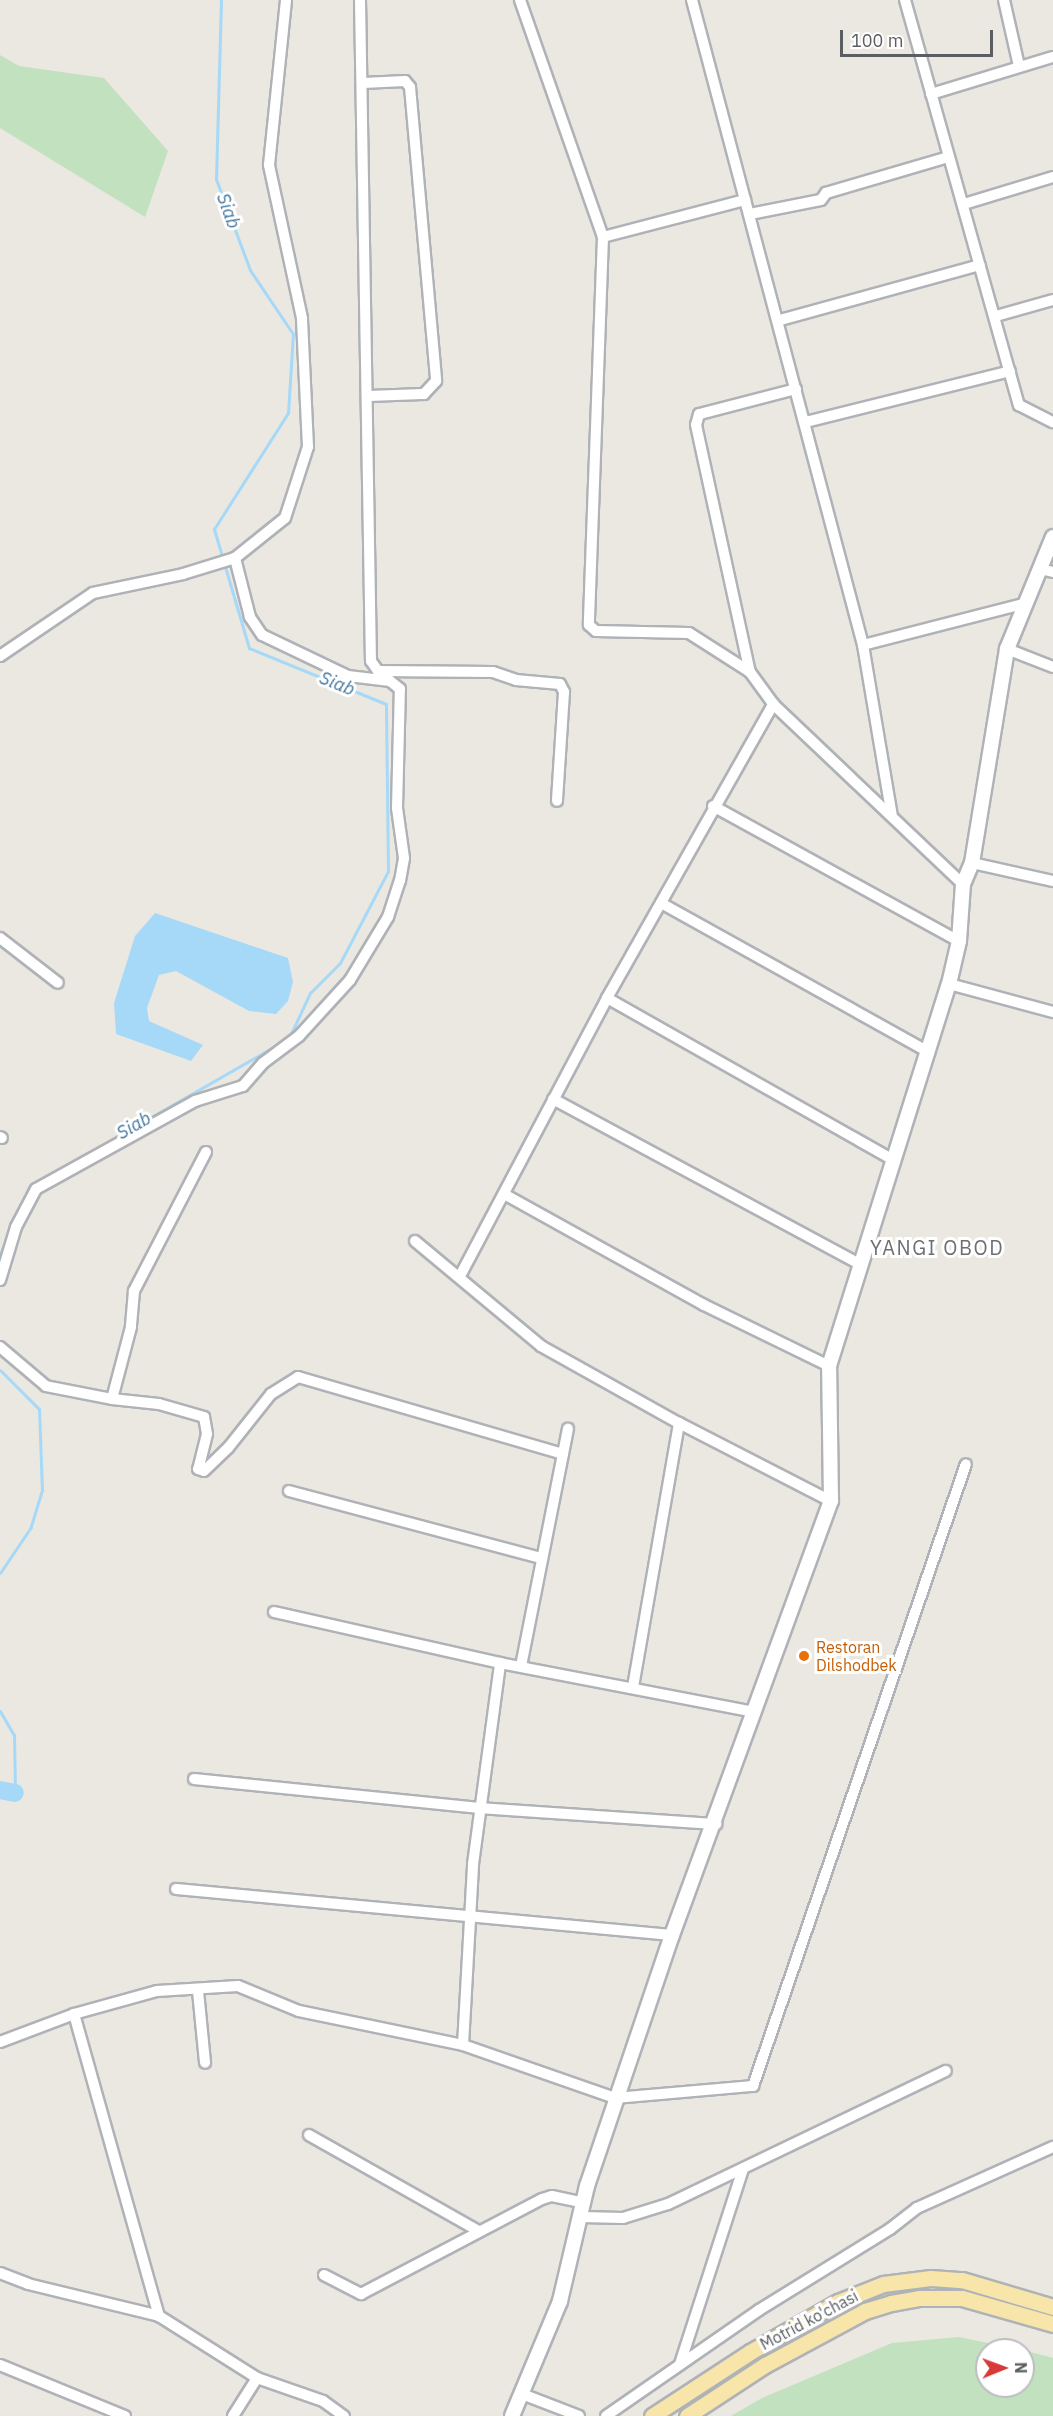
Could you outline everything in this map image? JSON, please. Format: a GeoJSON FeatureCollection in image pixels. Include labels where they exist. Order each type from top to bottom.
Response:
{"type":"FeatureCollection","features":[{"type":"Feature","properties":{"kind":"main road","name":"Motrid ko'chasi"},"geometry":{"type":"LineString","coordinates":[[652,2416],[708,2377],[799,2324],[838,2302],[884,2284],[931,2278],[962,2280],[1053,2307]]}},
{"type":"Feature","properties":{"kind":"main road","name":"Motrid ko'chasi"},"geometry":{"type":"LineString","coordinates":[[687,2416],[765,2365],[865,2311],[891,2302],[919,2298],[962,2298],[1053,2324]]}},
{"type":"Feature","properties":{"kind":"street"},"geometry":{"type":"LineString","coordinates":[[0,656],[93,594],[183,574],[235,558],[285,518],[308,447],[302,318],[269,165],[286,0]]}},
{"type":"Feature","properties":{"kind":"street"},"geometry":{"type":"LineString","coordinates":[[360,0],[371,661],[378,671],[493,672],[516,681],[560,684],[564,692],[557,801]]}},
{"type":"Feature","properties":{"kind":"street"},"geometry":{"type":"LineString","coordinates":[[520,0],[603,237],[589,625],[596,631],[689,633],[750,672],[773,704],[963,884]]}},
{"type":"Feature","properties":{"kind":"street"},"geometry":{"type":"LineString","coordinates":[[692,0],[745,200],[780,320],[863,645],[892,816]]}},
{"type":"Feature","properties":{"kind":"street"},"geometry":{"type":"LineString","coordinates":[[905,0],[948,157],[996,316],[1019,405],[1053,422]]}},
{"type":"Feature","properties":{"kind":"street"},"geometry":{"type":"LineString","coordinates":[[1004,0],[1019,66]]}},
{"type":"Feature","properties":{"kind":"street"},"geometry":{"type":"LineString","coordinates":[[931,94],[1053,57]]}},
{"type":"Feature","properties":{"kind":"street"},"geometry":{"type":"LineString","coordinates":[[363,83],[405,81],[410,87],[436,381],[424,394],[367,396]]}},
{"type":"Feature","properties":{"kind":"street"},"geometry":{"type":"LineString","coordinates":[[750,214],[821,200],[826,194],[948,157]]}},
{"type":"Feature","properties":{"kind":"street"},"geometry":{"type":"LineString","coordinates":[[964,204],[1053,177]]}},
{"type":"Feature","properties":{"kind":"street"},"geometry":{"type":"LineString","coordinates":[[603,237],[745,200]]}},
{"type":"Feature","properties":{"kind":"street"},"geometry":{"type":"LineString","coordinates":[[780,320],[980,265]]}},
{"type":"Feature","properties":{"kind":"street"},"geometry":{"type":"LineString","coordinates":[[996,316],[1053,300]]}},
{"type":"Feature","properties":{"kind":"street"},"geometry":{"type":"LineString","coordinates":[[806,422],[1010,371]]}},
{"type":"Feature","properties":{"kind":"street"},"geometry":{"type":"LineString","coordinates":[[750,672],[696,425],[699,414],[796,389]]}},
{"type":"Feature","properties":{"kind":"street"},"geometry":{"type":"LineString","coordinates":[[512,2416],[560,2301],[615,2098],[672,1935],[716,1824],[831,1501],[829,1366],[949,984],[959,942],[963,884],[972,862],[1007,649],[1026,603],[1046,570],[1053,537]]}},
{"type":"Feature","properties":{"kind":"street"},"geometry":{"type":"LineString","coordinates":[[0,1280],[16,1227],[36,1189],[195,1101],[243,1086],[263,1063],[299,1035],[350,980],[388,917],[404,858],[397,808],[402,693],[395,684],[348,676],[262,635],[250,617],[235,558]]}},
{"type":"Feature","properties":{"kind":"street"},"geometry":{"type":"LineString","coordinates":[[863,645],[1026,603]]}},
{"type":"Feature","properties":{"kind":"street"},"geometry":{"type":"LineString","coordinates":[[1007,649],[1053,667]]}},
{"type":"Feature","properties":{"kind":"street"},"geometry":{"type":"LineString","coordinates":[[395,684],[396,672]]}},
{"type":"Feature","properties":{"kind":"street"},"geometry":{"type":"LineString","coordinates":[[460,1276],[607,998],[713,806],[773,704]]}},
{"type":"Feature","properties":{"kind":"street"},"geometry":{"type":"LineString","coordinates":[[713,806],[959,942]]}},
{"type":"Feature","properties":{"kind":"street"},"geometry":{"type":"LineString","coordinates":[[972,862],[1053,881]]}},
{"type":"Feature","properties":{"kind":"street"},"geometry":{"type":"LineString","coordinates":[[661,903],[929,1052]]}},
{"type":"Feature","properties":{"kind":"street"},"geometry":{"type":"LineString","coordinates":[[0,938],[58,982]]}},
{"type":"Feature","properties":{"kind":"street"},"geometry":{"type":"LineString","coordinates":[[949,984],[1053,1012]]}},
{"type":"Feature","properties":{"kind":"street"},"geometry":{"type":"LineString","coordinates":[[607,998],[895,1161]]}},
{"type":"Feature","properties":{"kind":"street"},"geometry":{"type":"LineString","coordinates":[[553,1099],[861,1265]]}},
{"type":"Feature","properties":{"kind":"street"},"geometry":{"type":"LineString","coordinates":[[112,1399],[131,1327],[134,1291],[206,1152]]}},
{"type":"Feature","properties":{"kind":"street"},"geometry":{"type":"LineString","coordinates":[[504,1194],[705,1305],[829,1366]]}},
{"type":"Feature","properties":{"kind":"street"},"geometry":{"type":"LineString","coordinates":[[415,1241],[460,1276],[541,1346],[679,1423],[831,1501]]}},
{"type":"Feature","properties":{"kind":"street"},"geometry":{"type":"LineString","coordinates":[[0,1347],[46,1386],[112,1399],[159,1404],[204,1417],[207,1434],[198,1469],[204,1471],[228,1448],[271,1394],[298,1377],[563,1454]]}},
{"type":"Feature","properties":{"kind":"street"},"geometry":{"type":"LineString","coordinates":[[633,1687],[679,1423]]}},
{"type":"Feature","properties":{"kind":"street"},"geometry":{"type":"LineString","coordinates":[[520,1666],[540,1558],[568,1429]]}},
{"type":"Feature","properties":{"kind":"street"},"geometry":{"type":"LineString","coordinates":[[0,2042],[74,2014],[156,1991],[198,1991],[238,1986],[299,2011],[463,2045],[615,2098],[753,2086],[966,1464]]}},
{"type":"Feature","properties":{"kind":"street"},"geometry":{"type":"LineString","coordinates":[[289,1491],[540,1558]]}},
{"type":"Feature","properties":{"kind":"street"},"geometry":{"type":"LineString","coordinates":[[274,1612],[500,1663],[633,1687],[755,1713]]}},
{"type":"Feature","properties":{"kind":"street"},"geometry":{"type":"LineString","coordinates":[[463,2045],[480,1808],[500,1663]]}},
{"type":"Feature","properties":{"kind":"street"},"geometry":{"type":"LineString","coordinates":[[194,1779],[480,1808],[716,1824]]}},
{"type":"Feature","properties":{"kind":"street"},"geometry":{"type":"LineString","coordinates":[[176,1889],[672,1935]]}},
{"type":"Feature","properties":{"kind":"street"},"geometry":{"type":"LineString","coordinates":[[198,1991],[205,2063]]}},
{"type":"Feature","properties":{"kind":"street"},"geometry":{"type":"LineString","coordinates":[[74,2014],[159,2316]]}},
{"type":"Feature","properties":{"kind":"street"},"geometry":{"type":"LineString","coordinates":[[324,2275],[361,2294],[479,2231],[552,2196],[583,2210],[623,2218],[657,2208],[946,2071]]}},
{"type":"Feature","properties":{"kind":"street"},"geometry":{"type":"LineString","coordinates":[[309,2135],[479,2231]]}},
{"type":"Feature","properties":{"kind":"street"},"geometry":{"type":"LineString","coordinates":[[606,2416],[818,2271],[890,2229],[917,2208],[1053,2147]]}},
{"type":"Feature","properties":{"kind":"street"},"geometry":{"type":"LineString","coordinates":[[680,2365],[743,2169]]}},
{"type":"Feature","properties":{"kind":"street"},"geometry":{"type":"LineString","coordinates":[[0,2273],[28,2284],[159,2316],[257,2378],[323,2401],[344,2416]]}},
{"type":"Feature","properties":{"kind":"street"},"geometry":{"type":"LineString","coordinates":[[0,2365],[125,2416]]}},
{"type":"Feature","properties":{"kind":"street"},"geometry":{"type":"LineString","coordinates":[[233,2416],[257,2378]]}},
{"type":"Feature","properties":{"kind":"street"},"geometry":{"type":"LineString","coordinates":[[522,2394],[579,2416]]}},
{"type":"Feature","properties":{"kind":"green space"},"geometry":{"type":"Polygon","coordinates":[[[0,55],[19,66],[104,78],[168,151],[145,217],[0,128],[0,55]]]}},
{"type":"Feature","properties":{"kind":"green space"},"geometry":{"type":"Polygon","coordinates":[[[959,2337],[975,2340],[975,2398],[1035,2398],[1035,2353],[1053,2358],[1053,2416],[731,2416],[762,2398],[892,2343],[959,2337]]]}},
{"type":"Feature","properties":{"kind":"water"},"geometry":{"type":"Polygon","coordinates":[[[155,913],[288,958],[293,982],[288,1001],[276,1014],[249,1011],[176,971],[159,975],[147,1008],[149,1021],[203,1045],[191,1061],[116,1034],[114,1003],[135,936],[155,913]]]}},
{"type":"Feature","properties":{"kind":"waterway","name":"Siab"},"geometry":{"type":"LineString","coordinates":[[17,1214],[29,1187],[289,1038],[310,993],[340,963],[388,871],[386,704],[249,648],[214,529],[288,413],[293,334],[250,270],[216,179],[221,0]]}},
{"type":"Feature","properties":{"kind":"waterway","name":"Siab"},"geometry":{"type":"LineString","coordinates":[[0,1254],[9,1234]]}},
{"type":"Feature","properties":{"kind":"waterway","name":"Siab"},"geometry":{"type":"LineString","coordinates":[[0,1370],[39,1409],[42,1490],[31,1527],[0,1573]]}},
{"type":"Feature","properties":{"kind":"waterway","name":"Siab"},"geometry":{"type":"LineString","coordinates":[[0,1711],[14,1735],[15,1793]]}},
{"type":"Feature","properties":{"kind":"waterway","name":"Siab"},"geometry":{"type":"LineString","coordinates":[[0,1790],[15,1793]]}},
{"type":"Feature","properties":{"kind":"place","name":"Restoran Dilshodbek"},"geometry":{"type":"Point","coordinates":[804,1656]}},
{"type":"Feature","properties":{"kind":"district","name":"YANGI OBOD"},"geometry":{"type":"Point","coordinates":[937,1247]}}]}
